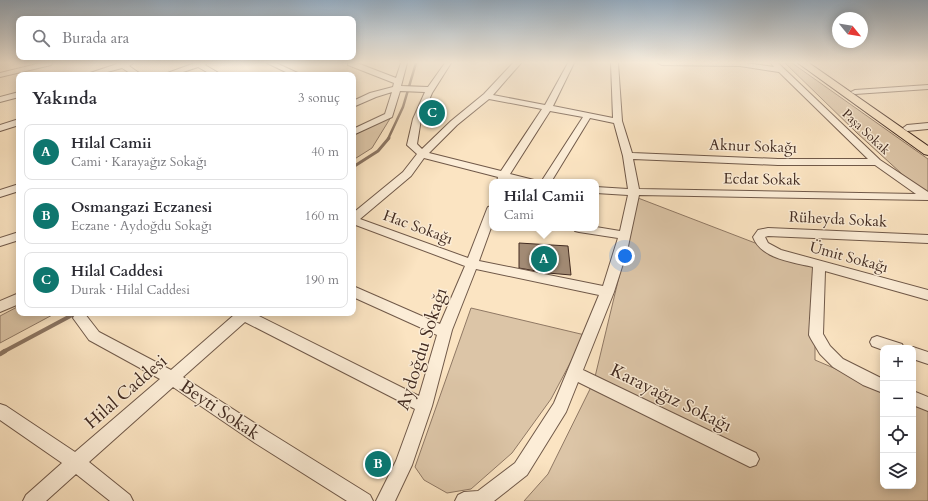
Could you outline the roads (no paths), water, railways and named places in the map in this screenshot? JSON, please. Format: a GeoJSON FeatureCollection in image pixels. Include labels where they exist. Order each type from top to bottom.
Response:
{"type":"FeatureCollection","features":[{"type":"Feature","properties":{"kind":"main road"},"geometry":{"type":"LineString","coordinates":[[836,86],[928,151]]}},
{"type":"Feature","properties":{"kind":"main road"},"geometry":{"type":"LineString","coordinates":[[847,86],[928,142]]}},
{"type":"Feature","properties":{"kind":"street"},"geometry":{"type":"LineString","coordinates":[[356,101],[398,86]]}},
{"type":"Feature","properties":{"kind":"street"},"geometry":{"type":"LineString","coordinates":[[356,131],[389,115],[399,86]]}},
{"type":"Feature","properties":{"kind":"street"},"geometry":{"type":"LineString","coordinates":[[401,86],[430,90]]}},
{"type":"Feature","properties":{"kind":"street"},"geometry":{"type":"LineString","coordinates":[[432,86],[417,119],[412,144],[422,154],[503,179],[548,107],[559,86]]}},
{"type":"Feature","properties":{"kind":"street"},"geometry":{"type":"LineString","coordinates":[[356,217],[407,174],[422,154],[454,123],[487,96],[496,86]]}},
{"type":"Feature","properties":{"kind":"street"},"geometry":{"type":"LineString","coordinates":[[464,501],[482,500],[521,469],[560,407],[607,292],[621,251],[634,192],[628,156],[618,121],[616,86]]}},
{"type":"Feature","properties":{"kind":"street","name":"Paşa Sokak"},"geometry":{"type":"LineString","coordinates":[[798,86],[877,162],[927,197]]}},
{"type":"Feature","properties":{"kind":"street"},"geometry":{"type":"LineString","coordinates":[[855,92],[928,87]]}},
{"type":"Feature","properties":{"kind":"street"},"geometry":{"type":"LineString","coordinates":[[0,100],[16,95]]}},
{"type":"Feature","properties":{"kind":"street"},"geometry":{"type":"LineString","coordinates":[[487,96],[618,121]]}},
{"type":"Feature","properties":{"kind":"street"},"geometry":{"type":"LineString","coordinates":[[548,179],[588,115]]}},
{"type":"Feature","properties":{"kind":"street"},"geometry":{"type":"LineString","coordinates":[[0,128],[16,124]]}},
{"type":"Feature","properties":{"kind":"street"},"geometry":{"type":"LineString","coordinates":[[907,128],[928,126]]}},
{"type":"Feature","properties":{"kind":"street","name":"Aknur Sokağı"},"geometry":{"type":"LineString","coordinates":[[628,156],[778,162],[877,162]]}},
{"type":"Feature","properties":{"kind":"street"},"geometry":{"type":"LineString","coordinates":[[0,194],[16,188]]}},
{"type":"Feature","properties":{"kind":"street","name":"Ecdat Sokak"},"geometry":{"type":"LineString","coordinates":[[599,190],[927,197]]}},
{"type":"Feature","properties":{"kind":"street","name":"Aydoğdu Sokağı"},"geometry":{"type":"LineString","coordinates":[[385,501],[403,465],[424,406],[444,332],[489,218]]}},
{"type":"Feature","properties":{"kind":"street","name":"Hac Sokağı"},"geometry":{"type":"LineString","coordinates":[[356,221],[472,264]]}},
{"type":"Feature","properties":{"kind":"street"},"geometry":{"type":"LineString","coordinates":[[599,231],[624,234]]}},
{"type":"Feature","properties":{"kind":"street","name":"Rüheyda Sokak"},"geometry":{"type":"LineString","coordinates":[[763,245],[759,237],[762,233],[768,232],[928,239]]}},
{"type":"Feature","properties":{"kind":"street"},"geometry":{"type":"LineString","coordinates":[[1,240],[16,237]]}},
{"type":"Feature","properties":{"kind":"street","name":"Ümit Sokağı"},"geometry":{"type":"LineString","coordinates":[[763,245],[769,249],[819,266],[928,295]]}},
{"type":"Feature","properties":{"kind":"street"},"geometry":{"type":"LineString","coordinates":[[472,264],[607,292]]}},
{"type":"Feature","properties":{"kind":"street"},"geometry":{"type":"LineString","coordinates":[[819,266],[816,336],[825,350],[838,363],[868,380],[880,385]]}},
{"type":"Feature","properties":{"kind":"street"},"geometry":{"type":"LineString","coordinates":[[356,292],[444,332]]}},
{"type":"Feature","properties":{"kind":"street"},"geometry":{"type":"LineString","coordinates":[[0,307],[16,299]]}},
{"type":"Feature","properties":{"kind":"street","name":"Hilal Caddesi"},"geometry":{"type":"LineString","coordinates":[[32,501],[241,316]]}},
{"type":"Feature","properties":{"kind":"street"},"geometry":{"type":"LineString","coordinates":[[247,316],[424,406]]}},
{"type":"Feature","properties":{"kind":"street","name":"Beyti Sokak"},"geometry":{"type":"LineString","coordinates":[[80,318],[94,336],[172,378],[261,438],[364,501]]}},
{"type":"Feature","properties":{"kind":"street"},"geometry":{"type":"LineString","coordinates":[[877,342],[887,345]]}},
{"type":"Feature","properties":{"kind":"street"},"geometry":{"type":"LineString","coordinates":[[916,354],[928,358]]}},
{"type":"Feature","properties":{"kind":"street","name":"Karayağız Sokağı"},"geometry":{"type":"LineString","coordinates":[[574,373],[750,459]]}},
{"type":"Feature","properties":{"kind":"street"},"geometry":{"type":"LineString","coordinates":[[916,399],[928,404]]}},
{"type":"Feature","properties":{"kind":"street"},"geometry":{"type":"LineString","coordinates":[[0,411],[76,463],[124,501]]}},
{"type":"Feature","properties":{"kind":"waterway"},"geometry":{"type":"LineString","coordinates":[[388,139],[403,107],[409,86]]}},
{"type":"Feature","properties":{"kind":"waterway"},"geometry":{"type":"LineString","coordinates":[[356,165],[378,151],[389,138]]}},
{"type":"Feature","properties":{"kind":"waterway"},"geometry":{"type":"LineString","coordinates":[[3,352],[70,316]]}},
{"type":"Feature","properties":{"kind":"waterway"},"geometry":{"type":"LineString","coordinates":[[0,354],[5,351]]}},
{"type":"Feature","properties":{"kind":"place","name":"Hilal Caddesi"},"geometry":{"type":"Point","coordinates":[432,113]}},
{"type":"Feature","properties":{"kind":"place","name":"Hilal Camii"},"geometry":{"type":"Point","coordinates":[544,259]}},
{"type":"Feature","properties":{"kind":"place","name":"Osmangazi Eczanesi"},"geometry":{"type":"Point","coordinates":[378,464]}}]}
